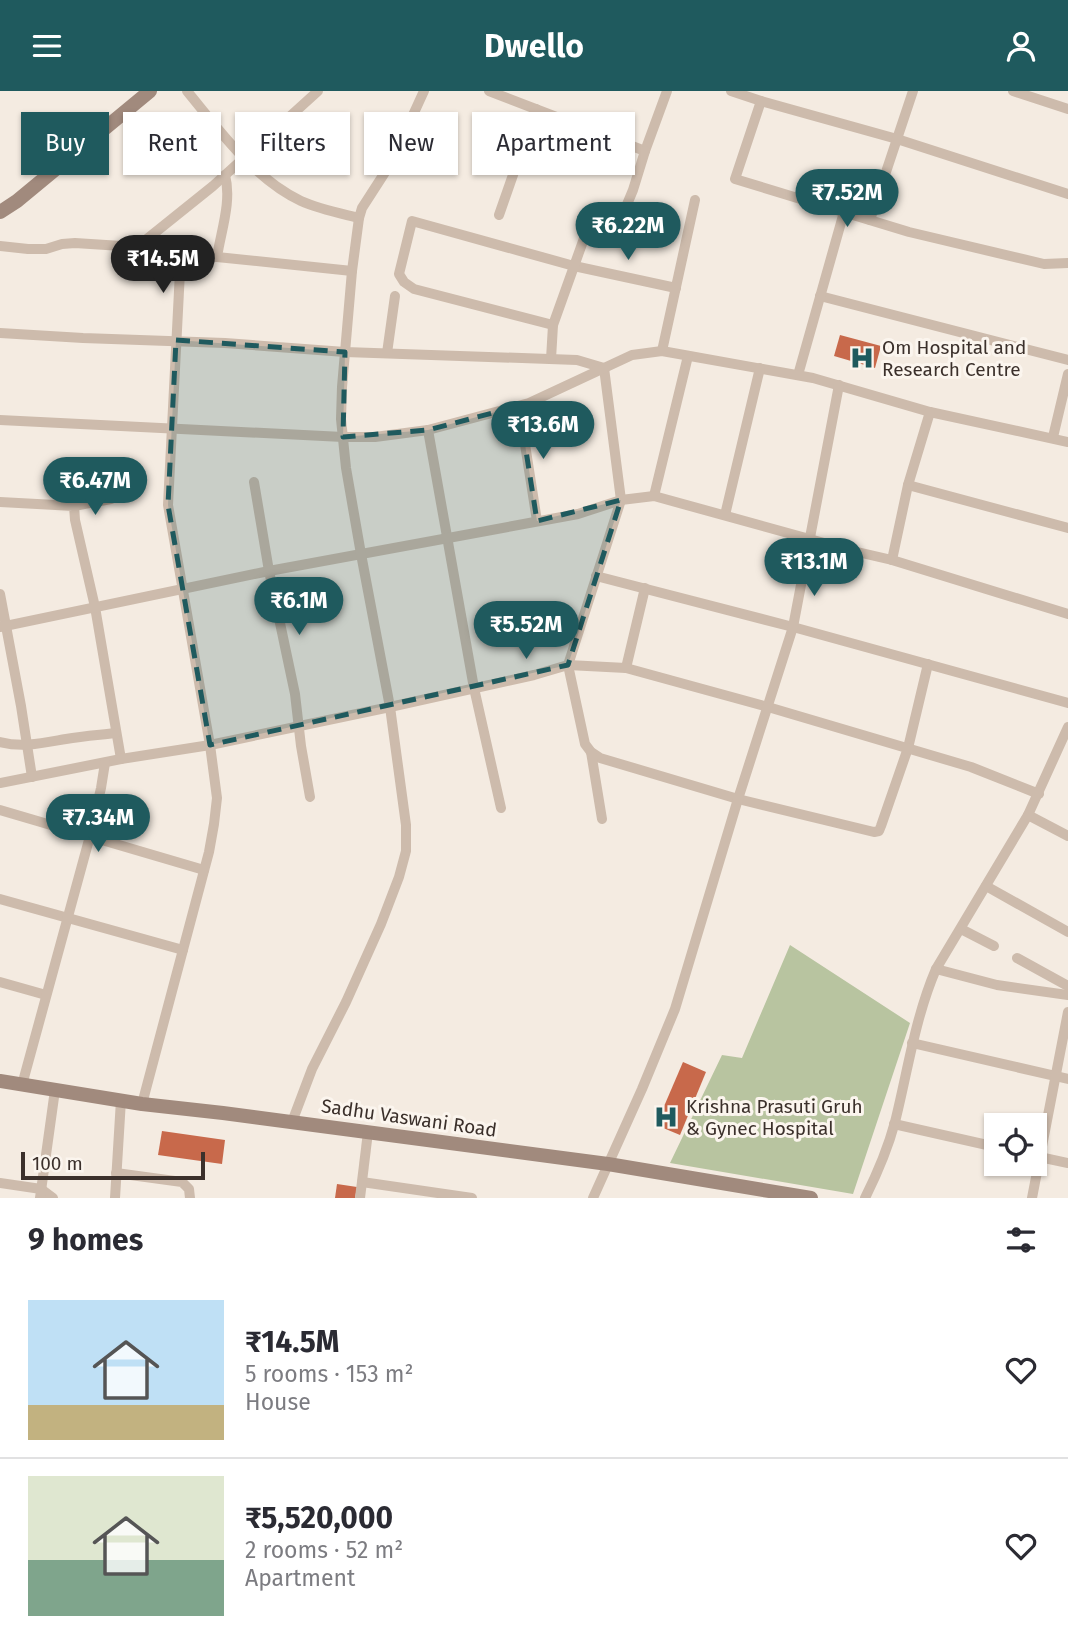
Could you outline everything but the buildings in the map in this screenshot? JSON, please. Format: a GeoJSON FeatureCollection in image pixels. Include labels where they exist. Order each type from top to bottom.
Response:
{"type":"FeatureCollection","features":[{"type":"Feature","properties":{"kind":"street"},"geometry":{"type":"LineString","coordinates":[[0,212],[18,201],[150,91]]}},
{"type":"Feature","properties":{"kind":"street"},"geometry":{"type":"LineString","coordinates":[[187,91],[235,149]]}},
{"type":"Feature","properties":{"kind":"street"},"geometry":{"type":"LineString","coordinates":[[295,112],[318,91]]}},
{"type":"Feature","properties":{"kind":"street"},"geometry":{"type":"LineString","coordinates":[[292,1122],[312,1069],[346,1002],[381,923],[406,851],[406,825],[390,707],[346,468],[341,419],[352,271],[359,218],[362,208],[391,163],[424,91]]}},
{"type":"Feature","properties":{"kind":"street"},"geometry":{"type":"LineString","coordinates":[[489,91],[645,151]]}},
{"type":"Feature","properties":{"kind":"street"},"geometry":{"type":"LineString","coordinates":[[618,226],[667,91]]}},
{"type":"Feature","properties":{"kind":"street"},"geometry":{"type":"LineString","coordinates":[[731,91],[897,139],[1068,194]]}},
{"type":"Feature","properties":{"kind":"street"},"geometry":{"type":"LineString","coordinates":[[870,220],[913,91]]}},
{"type":"Feature","properties":{"kind":"street"},"geometry":{"type":"LineString","coordinates":[[1013,91],[1068,109]]}},
{"type":"Feature","properties":{"kind":"street"},"geometry":{"type":"LineString","coordinates":[[761,101],[735,179],[909,232],[1044,264],[1068,263]]}},
{"type":"Feature","properties":{"kind":"street"},"geometry":{"type":"LineString","coordinates":[[499,215],[536,109]]}},
{"type":"Feature","properties":{"kind":"street"},"geometry":{"type":"LineString","coordinates":[[137,247],[235,166]]}},
{"type":"Feature","properties":{"kind":"street"},"geometry":{"type":"LineString","coordinates":[[217,257],[227,198],[225,175]]}},
{"type":"Feature","properties":{"kind":"street"},"geometry":{"type":"LineString","coordinates":[[264,175],[301,201],[359,218]]}},
{"type":"Feature","properties":{"kind":"street"},"geometry":{"type":"LineString","coordinates":[[662,351],[695,200]]}},
{"type":"Feature","properties":{"kind":"street"},"geometry":{"type":"LineString","coordinates":[[798,375],[844,212]]}},
{"type":"Feature","properties":{"kind":"street"},"geometry":{"type":"LineString","coordinates":[[553,325],[414,289],[404,282],[399,274],[412,222],[574,266],[676,288]]}},
{"type":"Feature","properties":{"kind":"street"},"geometry":{"type":"LineString","coordinates":[[551,359],[553,325],[587,230]]}},
{"type":"Feature","properties":{"kind":"street"},"geometry":{"type":"LineString","coordinates":[[0,246],[27,250],[75,243],[137,247],[352,271]]}},
{"type":"Feature","properties":{"kind":"street"},"geometry":{"type":"LineString","coordinates":[[142,1104],[204,870],[215,824],[217,798],[168,505],[181,252]]}},
{"type":"Feature","properties":{"kind":"street"},"geometry":{"type":"LineString","coordinates":[[387,353],[396,296]]}},
{"type":"Feature","properties":{"kind":"street"},"geometry":{"type":"LineString","coordinates":[[820,296],[1068,361]]}},
{"type":"Feature","properties":{"kind":"street"},"geometry":{"type":"LineString","coordinates":[[0,333],[176,340],[345,352],[577,360],[604,368]]}},
{"type":"Feature","properties":{"kind":"street"},"geometry":{"type":"LineString","coordinates":[[0,420],[375,437],[428,430],[519,406],[632,355],[662,351],[798,375],[930,412],[1068,442]]}},
{"type":"Feature","properties":{"kind":"street"},"geometry":{"type":"LineString","coordinates":[[654,496],[688,356]]}},
{"type":"Feature","properties":{"kind":"street"},"geometry":{"type":"LineString","coordinates":[[604,368],[621,500],[568,665],[585,744],[591,752],[600,758],[738,799],[879,831],[908,748],[928,664]]}},
{"type":"Feature","properties":{"kind":"street"},"geometry":{"type":"LineString","coordinates":[[725,515],[760,368]]}},
{"type":"Feature","properties":{"kind":"street"},"geometry":{"type":"LineString","coordinates":[[1053,437],[1068,375]]}},
{"type":"Feature","properties":{"kind":"street"},"geometry":{"type":"LineString","coordinates":[[593,1198],[675,1009],[793,627],[839,385]]}},
{"type":"Feature","properties":{"kind":"street"},"geometry":{"type":"LineString","coordinates":[[519,406],[537,521]]}},
{"type":"Feature","properties":{"kind":"street"},"geometry":{"type":"LineString","coordinates":[[892,560],[908,485],[930,412]]}},
{"type":"Feature","properties":{"kind":"street"},"geometry":{"type":"LineString","coordinates":[[428,430],[474,688],[501,808]]}},
{"type":"Feature","properties":{"kind":"street"},"geometry":{"type":"LineString","coordinates":[[254,482],[269,571],[295,694],[310,797]]}},
{"type":"Feature","properties":{"kind":"street"},"geometry":{"type":"LineString","coordinates":[[908,485],[1068,528]]}},
{"type":"Feature","properties":{"kind":"street"},"geometry":{"type":"LineString","coordinates":[[3,626],[269,571],[578,514],[621,500],[654,496],[892,560],[1068,614]]}},
{"type":"Feature","properties":{"kind":"street"},"geometry":{"type":"LineString","coordinates":[[0,502],[74,506],[111,499]]}},
{"type":"Feature","properties":{"kind":"street"},"geometry":{"type":"LineString","coordinates":[[74,506],[95,607],[121,759]]}},
{"type":"Feature","properties":{"kind":"street"},"geometry":{"type":"LineString","coordinates":[[596,576],[1068,703]]}},
{"type":"Feature","properties":{"kind":"street"},"geometry":{"type":"LineString","coordinates":[[626,668],[645,589]]}},
{"type":"Feature","properties":{"kind":"street"},"geometry":{"type":"LineString","coordinates":[[0,594],[3,626],[32,777]]}},
{"type":"Feature","properties":{"kind":"street"},"geometry":{"type":"LineString","coordinates":[[0,783],[210,745],[390,707],[568,665],[626,668],[971,767],[1039,794]]}},
{"type":"Feature","properties":{"kind":"street"},"geometry":{"type":"LineString","coordinates":[[865,1198],[883,1160],[894,1124],[926,992],[936,969],[1028,815],[1068,727]]}},
{"type":"Feature","properties":{"kind":"street"},"geometry":{"type":"LineString","coordinates":[[0,742],[27,745],[116,733]]}},
{"type":"Feature","properties":{"kind":"street"},"geometry":{"type":"LineString","coordinates":[[591,752],[602,819]]}},
{"type":"Feature","properties":{"kind":"street"},"geometry":{"type":"LineString","coordinates":[[22,1085],[90,835],[104,763]]}},
{"type":"Feature","properties":{"kind":"street"},"geometry":{"type":"LineString","coordinates":[[0,810],[204,870]]}},
{"type":"Feature","properties":{"kind":"street"},"geometry":{"type":"LineString","coordinates":[[1028,815],[1068,836]]}},
{"type":"Feature","properties":{"kind":"street"},"geometry":{"type":"LineString","coordinates":[[986,886],[1068,932]]}},
{"type":"Feature","properties":{"kind":"street"},"geometry":{"type":"LineString","coordinates":[[0,899],[183,950]]}},
{"type":"Feature","properties":{"kind":"street"},"geometry":{"type":"LineString","coordinates":[[961,929],[994,947]]}},
{"type":"Feature","properties":{"kind":"street"},"geometry":{"type":"LineString","coordinates":[[1017,958],[1068,986]]}},
{"type":"Feature","properties":{"kind":"street"},"geometry":{"type":"LineString","coordinates":[[936,969],[997,985],[1068,995]]}},
{"type":"Feature","properties":{"kind":"street"},"geometry":{"type":"LineString","coordinates":[[0,982],[46,995]]}},
{"type":"Feature","properties":{"kind":"street"},"geometry":{"type":"LineString","coordinates":[[1047,1115],[1068,1012]]}},
{"type":"Feature","properties":{"kind":"street"},"geometry":{"type":"LineString","coordinates":[[912,1043],[1068,1079]]}},
{"type":"Feature","properties":{"kind":"street","name":"Sadhu Vaswani Road"},"geometry":{"type":"LineString","coordinates":[[0,1081],[142,1104],[608,1164],[811,1198]]}},
{"type":"Feature","properties":{"kind":"street"},"geometry":{"type":"LineString","coordinates":[[40,1193],[55,1090]]}},
{"type":"Feature","properties":{"kind":"street"},"geometry":{"type":"LineString","coordinates":[[115,1198],[121,1100]]}},
{"type":"Feature","properties":{"kind":"street"},"geometry":{"type":"LineString","coordinates":[[894,1124],[984,1144]]}},
{"type":"Feature","properties":{"kind":"street"},"geometry":{"type":"LineString","coordinates":[[360,1198],[368,1132]]}},
{"type":"Feature","properties":{"kind":"street"},"geometry":{"type":"LineString","coordinates":[[1047,1159],[1068,1163]]}},
{"type":"Feature","properties":{"kind":"street"},"geometry":{"type":"LineString","coordinates":[[116,1173],[182,1182],[189,1189],[190,1198]]}},
{"type":"Feature","properties":{"kind":"street"},"geometry":{"type":"LineString","coordinates":[[1032,1198],[1035,1176]]}},
{"type":"Feature","properties":{"kind":"street"},"geometry":{"type":"LineString","coordinates":[[362,1182],[472,1198]]}},
{"type":"Feature","properties":{"kind":"street"},"geometry":{"type":"LineString","coordinates":[[0,1183],[53,1198]]}},
{"type":"Feature","properties":{"kind":"highlighted area"},"geometry":{"type":"Polygon","coordinates":[[[176,340],[345,352],[343,437],[428,430],[519,406],[537,521],[621,500],[568,665],[210,745],[168,505],[176,340]]]}},
{"type":"Feature","properties":{"kind":"green space"},"geometry":{"type":"Polygon","coordinates":[[[790,945],[910,1023],[853,1194],[670,1163],[722,1055],[742,1058],[790,945]]]}},
{"type":"Feature","properties":{"kind":"place","name":"Om Hospital and Research Centre"},"geometry":{"type":"Point","coordinates":[862,358]}},
{"type":"Feature","properties":{"kind":"place","name":"Krishna Prasuti Gruh & Gynec Hospital"},"geometry":{"type":"Point","coordinates":[666,1117]}}]}
